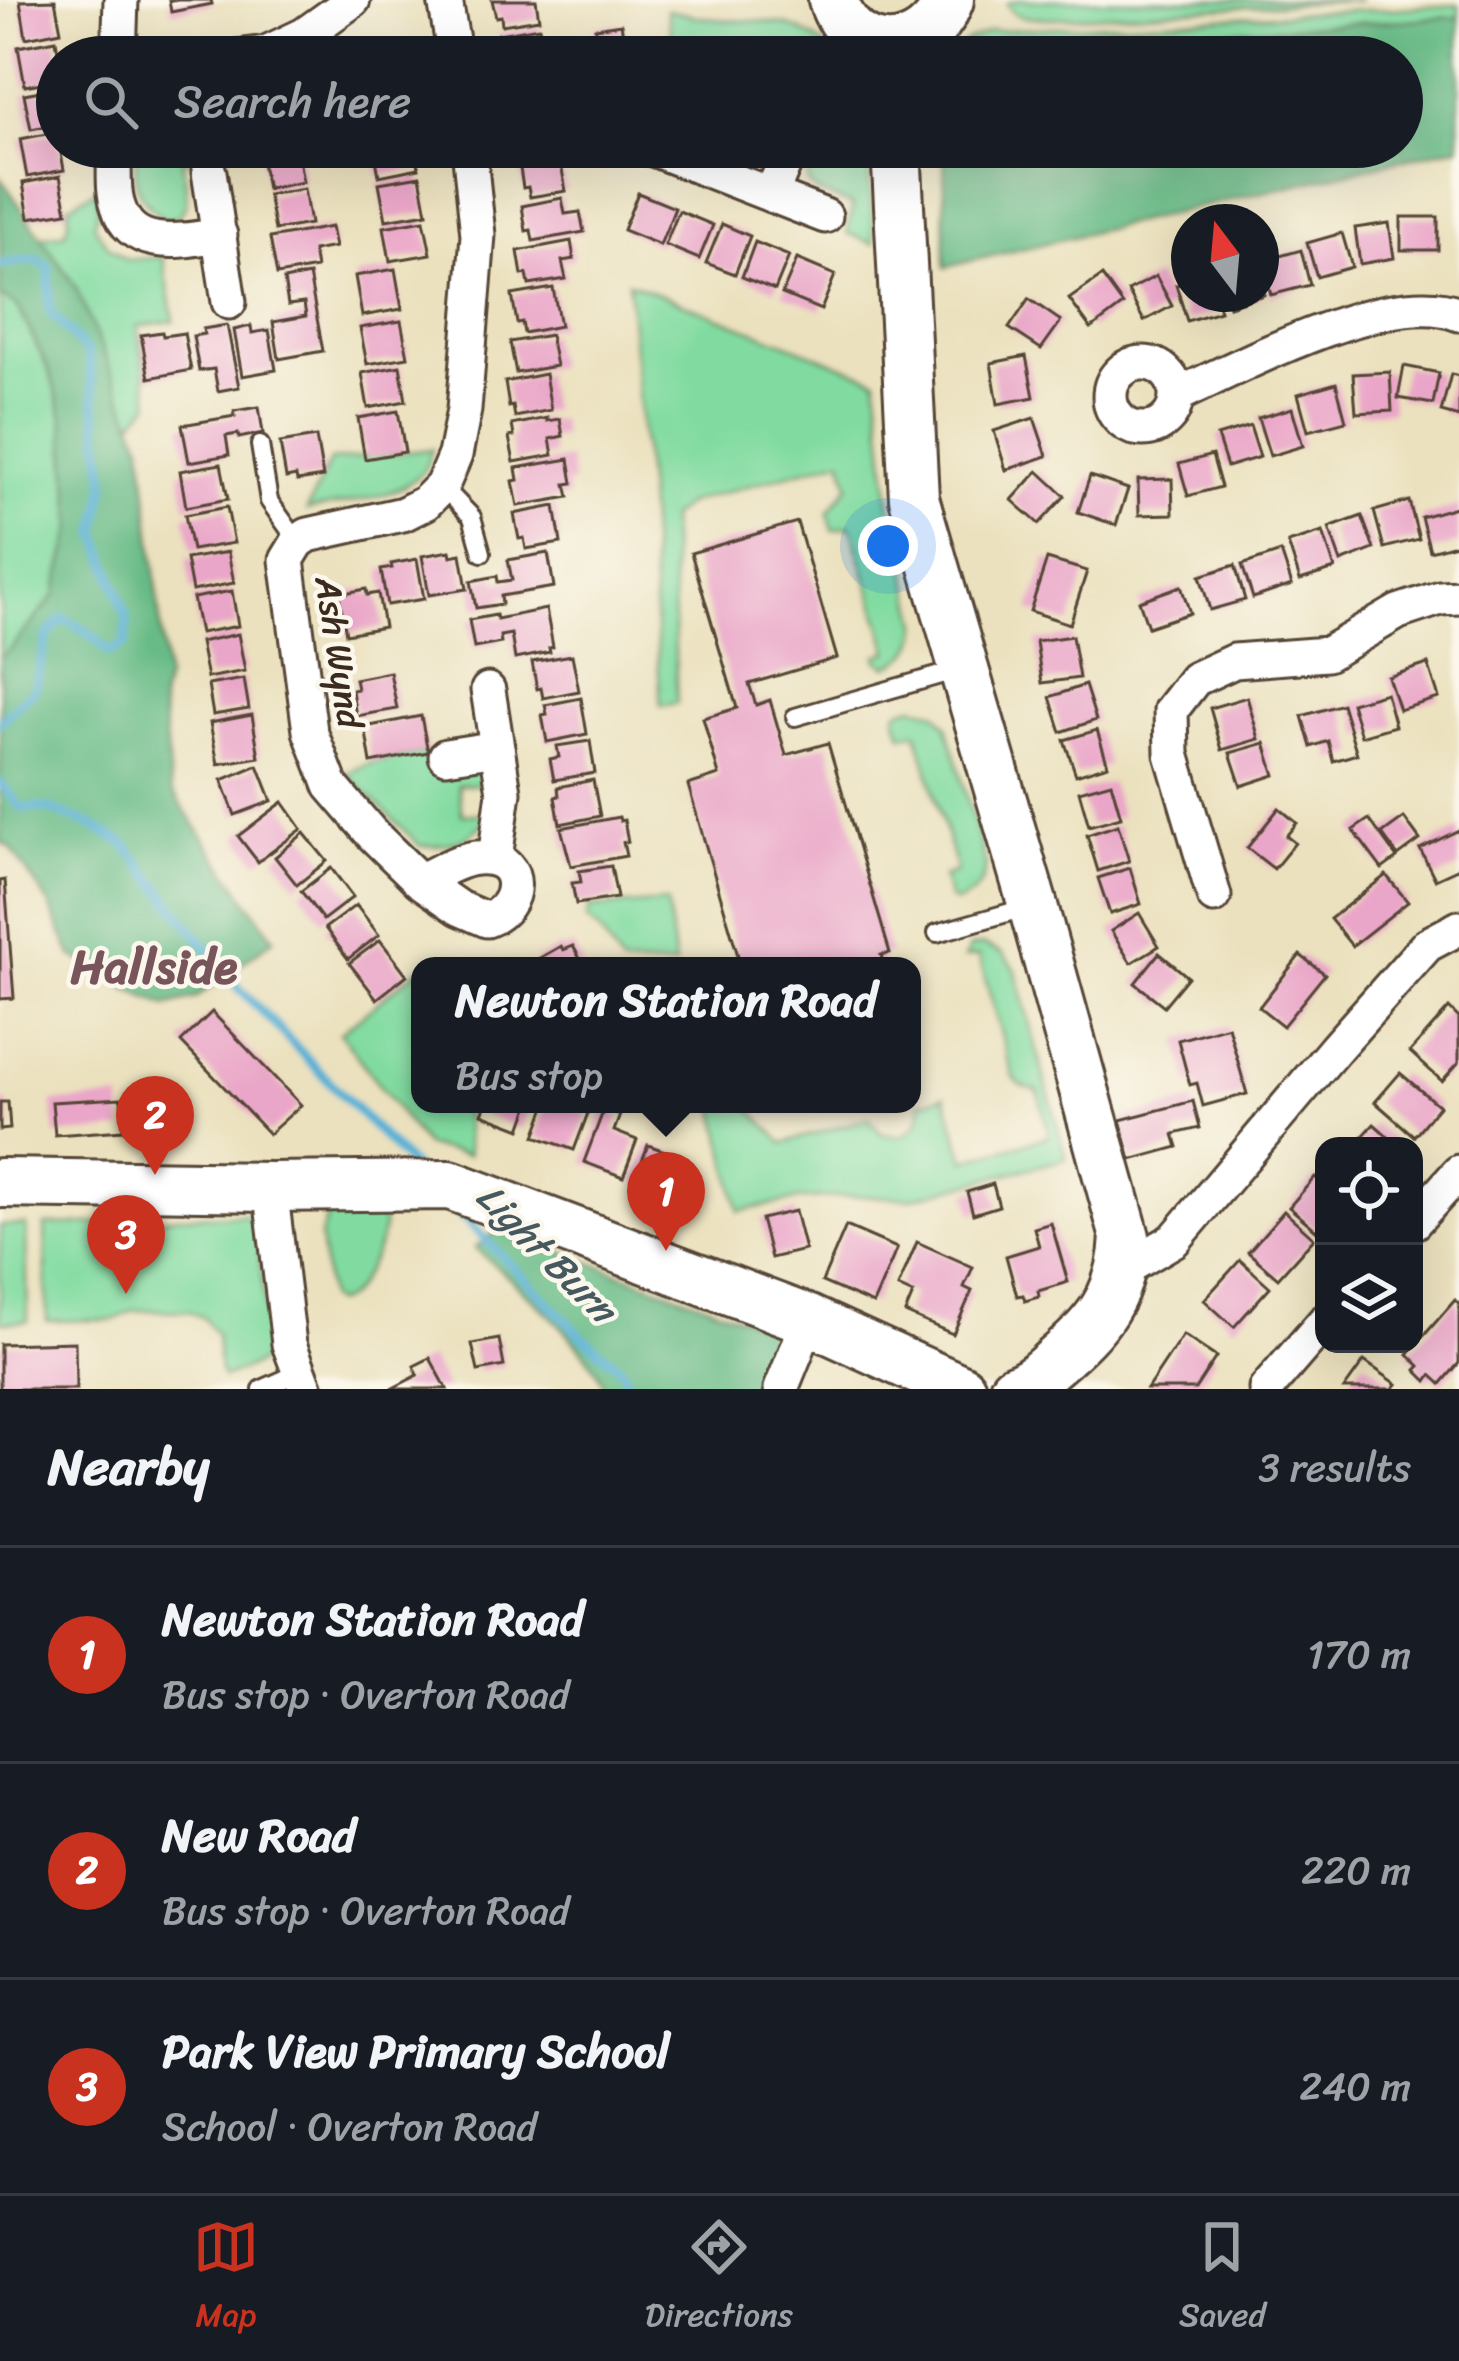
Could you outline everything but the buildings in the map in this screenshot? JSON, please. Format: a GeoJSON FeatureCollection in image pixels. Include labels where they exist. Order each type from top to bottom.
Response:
{"type":"FeatureCollection","features":[{"type":"Feature","properties":{"kind":"street"},"geometry":{"type":"LineString","coordinates":[[121,0],[126,36]]}},
{"type":"Feature","properties":{"kind":"street"},"geometry":{"type":"LineString","coordinates":[[300,36],[353,0]]}},
{"type":"Feature","properties":{"kind":"street"},"geometry":{"type":"LineString","coordinates":[[445,0],[451,36]]}},
{"type":"Feature","properties":{"kind":"street"},"geometry":{"type":"LineString","coordinates":[[833,0],[837,14],[857,36]]}},
{"type":"Feature","properties":{"kind":"street"},"geometry":{"type":"LineString","coordinates":[[921,36],[933,29],[949,0]]}},
{"type":"Feature","properties":{"kind":"street"},"geometry":{"type":"LineString","coordinates":[[115,168],[118,206],[128,224],[147,238],[172,242],[220,235]]}},
{"type":"Feature","properties":{"kind":"street"},"geometry":{"type":"LineString","coordinates":[[442,487],[455,455],[464,410],[478,235],[475,168]]}},
{"type":"Feature","properties":{"kind":"street"},"geometry":{"type":"LineString","coordinates":[[702,168],[825,216]]}},
{"type":"Feature","properties":{"kind":"street"},"geometry":{"type":"LineString","coordinates":[[771,195],[782,168]]}},
{"type":"Feature","properties":{"kind":"street"},"geometry":{"type":"LineString","coordinates":[[897,168],[914,498],[1125,1237],[1123,1270],[1104,1313],[1075,1345],[1027,1385],[1014,1389]]}},
{"type":"Feature","properties":{"kind":"street"},"geometry":{"type":"LineString","coordinates":[[209,172],[229,302]]}},
{"type":"Feature","properties":{"kind":"street"},"geometry":{"type":"LineString","coordinates":[[1177,395],[1320,332],[1402,308],[1459,314]]}},
{"type":"Feature","properties":{"kind":"street","name":"Ash Wynd"},"geometry":{"type":"LineString","coordinates":[[442,487],[403,514],[323,530],[298,542],[287,560],[287,578],[310,731],[331,786],[420,881],[459,908],[488,920],[503,912],[513,897],[509,871],[495,859]]}},
{"type":"Feature","properties":{"kind":"street"},"geometry":{"type":"LineString","coordinates":[[1214,896],[1172,754],[1171,710],[1190,685],[1234,661],[1327,654],[1398,612],[1459,597]]}},
{"type":"Feature","properties":{"kind":"street"},"geometry":{"type":"LineString","coordinates":[[420,881],[461,861],[495,859],[504,792],[488,690]]}},
{"type":"Feature","properties":{"kind":"street"},"geometry":{"type":"LineString","coordinates":[[446,756],[497,748]]}},
{"type":"Feature","properties":{"kind":"street"},"geometry":{"type":"LineString","coordinates":[[1123,1270],[1174,1240],[1427,945],[1459,928]]}},
{"type":"Feature","properties":{"kind":"street"},"geometry":{"type":"LineString","coordinates":[[1423,1212],[1459,1172]]}},
{"type":"Feature","properties":{"kind":"street"},"geometry":{"type":"LineString","coordinates":[[0,1184],[450,1185],[809,1320],[961,1389]]}},
{"type":"Feature","properties":{"kind":"street"},"geometry":{"type":"LineString","coordinates":[[270,1187],[289,1344],[302,1381]]}},
{"type":"Feature","properties":{"kind":"street"},"geometry":{"type":"LineString","coordinates":[[781,1389],[809,1320]]}},
{"type":"Feature","properties":{"kind":"street"},"geometry":{"type":"LineString","coordinates":[[1266,1389],[1315,1332]]}},
{"type":"Feature","properties":{"kind":"lane"},"geometry":{"type":"LineString","coordinates":[[260,445],[269,501],[298,542]]}},
{"type":"Feature","properties":{"kind":"lane"},"geometry":{"type":"LineString","coordinates":[[442,487],[472,517],[482,553]]}},
{"type":"Feature","properties":{"kind":"lane"},"geometry":{"type":"LineString","coordinates":[[795,717],[964,668]]}},
{"type":"Feature","properties":{"kind":"lane"},"geometry":{"type":"LineString","coordinates":[[937,933],[1033,906]]}},
{"type":"Feature","properties":{"kind":"lane"},"geometry":{"type":"LineString","coordinates":[[262,1389],[302,1381]]}},
{"type":"Feature","properties":{"kind":"green space"},"geometry":{"type":"Polygon","coordinates":[[[1361,0],[1054,18],[1015,13],[1007,3],[1361,0]]]}},
{"type":"Feature","properties":{"kind":"green space"},"geometry":{"type":"Polygon","coordinates":[[[1459,5],[1459,17],[1154,36],[980,36],[991,31],[1459,5]]]}},
{"type":"Feature","properties":{"kind":"green space"},"geometry":{"type":"Polygon","coordinates":[[[667,10],[779,24],[809,36],[671,36],[667,10]]]}},
{"type":"Feature","properties":{"kind":"green space"},"geometry":{"type":"Polygon","coordinates":[[[1459,17],[1459,146],[1423,154],[1423,36],[1154,36],[1459,17]]]}},
{"type":"Feature","properties":{"kind":"green space"},"geometry":{"type":"Polygon","coordinates":[[[183,168],[185,204],[176,217],[167,220],[148,205],[138,190],[136,171],[183,168]]]}},
{"type":"Feature","properties":{"kind":"green space"},"geometry":{"type":"Polygon","coordinates":[[[869,168],[874,244],[847,233],[853,205],[817,192],[808,183],[807,171],[869,168]]]}},
{"type":"Feature","properties":{"kind":"green space"},"geometry":{"type":"Polygon","coordinates":[[[944,168],[1366,168],[1213,204],[1171,204],[1171,214],[945,267],[944,168]]]}},
{"type":"Feature","properties":{"kind":"green space"},"geometry":{"type":"Polygon","coordinates":[[[0,177],[75,286],[142,444],[166,678],[161,699],[171,790],[274,939],[196,998],[166,1006],[72,956],[49,904],[10,847],[0,842],[0,657],[55,596],[73,527],[63,416],[50,373],[18,306],[0,296],[0,177]]]}},
{"type":"Feature","properties":{"kind":"green space"},"geometry":{"type":"Polygon","coordinates":[[[96,190],[94,225],[108,246],[127,260],[163,257],[174,321],[138,326],[150,403],[130,425],[32,237],[63,234],[69,205],[96,190]]]}},
{"type":"Feature","properties":{"kind":"green space"},"geometry":{"type":"Polygon","coordinates":[[[628,282],[877,379],[890,504],[919,623],[911,650],[901,659],[887,666],[878,660],[877,655],[889,651],[851,526],[833,530],[828,513],[849,485],[842,459],[688,503],[670,517],[677,703],[661,706],[628,282]]]}},
{"type":"Feature","properties":{"kind":"green space"},"geometry":{"type":"Polygon","coordinates":[[[0,296],[18,306],[50,373],[63,416],[73,527],[55,596],[0,657],[0,296]]]}},
{"type":"Feature","properties":{"kind":"green space"},"geometry":{"type":"Polygon","coordinates":[[[432,449],[425,468],[403,486],[371,498],[307,510],[330,461],[432,449]]]}},
{"type":"Feature","properties":{"kind":"green space"},"geometry":{"type":"Polygon","coordinates":[[[913,706],[936,712],[947,726],[986,865],[977,889],[956,903],[950,900],[943,877],[957,872],[917,732],[902,735],[896,716],[899,710],[913,706]]]}},
{"type":"Feature","properties":{"kind":"green space"},"geometry":{"type":"Polygon","coordinates":[[[428,752],[441,770],[484,769],[490,784],[458,785],[462,815],[490,813],[461,840],[420,846],[347,773],[371,763],[428,752]]]}},
{"type":"Feature","properties":{"kind":"green space"},"geometry":{"type":"Polygon","coordinates":[[[667,902],[674,957],[616,957],[587,919],[589,908],[667,902]]]}},
{"type":"Feature","properties":{"kind":"green space"},"geometry":{"type":"Polygon","coordinates":[[[983,945],[1002,953],[1015,968],[1066,1159],[911,1198],[803,1199],[739,1211],[717,1113],[755,1113],[783,1143],[869,1118],[882,1134],[901,1136],[917,1123],[921,1103],[945,1095],[965,1160],[1050,1136],[1038,1091],[1013,1077],[979,956],[965,958],[970,947],[983,945]]]}},
{"type":"Feature","properties":{"kind":"green space"},"geometry":{"type":"Polygon","coordinates":[[[411,975],[411,1113],[465,1113],[468,1155],[425,1146],[340,1033],[411,975]]]}},
{"type":"Feature","properties":{"kind":"green space"},"geometry":{"type":"Polygon","coordinates":[[[375,1212],[383,1221],[383,1231],[358,1285],[334,1303],[328,1299],[320,1237],[327,1216],[375,1212]]]}},
{"type":"Feature","properties":{"kind":"green space"},"geometry":{"type":"Polygon","coordinates":[[[244,1215],[255,1221],[271,1358],[223,1378],[216,1335],[204,1318],[188,1311],[134,1310],[114,1320],[47,1321],[45,1225],[244,1215]]]}},
{"type":"Feature","properties":{"kind":"green space"},"geometry":{"type":"Polygon","coordinates":[[[26,1225],[28,1321],[0,1322],[0,1226],[26,1225]]]}},
{"type":"Feature","properties":{"kind":"green space"},"geometry":{"type":"Polygon","coordinates":[[[499,1229],[773,1329],[754,1389],[605,1389],[567,1332],[475,1248],[499,1229]]]}},
{"type":"Feature","properties":{"kind":"waterway","name":"Light Burn"},"geometry":{"type":"LineString","coordinates":[[0,265],[34,259],[49,266],[50,312],[88,353],[106,482],[97,532],[127,618],[125,644],[109,652],[63,618],[47,636],[35,688],[0,722]]}},
{"type":"Feature","properties":{"kind":"waterway","name":"Light Burn"},"geometry":{"type":"LineString","coordinates":[[0,783],[21,808],[46,808],[125,844],[238,987],[413,1168]]}},
{"type":"Feature","properties":{"kind":"waterway","name":"Light Burn"},"geometry":{"type":"LineString","coordinates":[[455,1209],[582,1336],[623,1370],[629,1389]]}},
{"type":"Feature","properties":{"kind":"place","name":"New Road"},"geometry":{"type":"Point","coordinates":[155,1175]}},
{"type":"Feature","properties":{"kind":"place","name":"Newton Station Road"},"geometry":{"type":"Point","coordinates":[666,1251]}},
{"type":"Feature","properties":{"kind":"place","name":"Park View Primary School"},"geometry":{"type":"Point","coordinates":[126,1294]}},
{"type":"Feature","properties":{"kind":"district","name":"Hallside"},"geometry":{"type":"Point","coordinates":[154,966]}}]}
